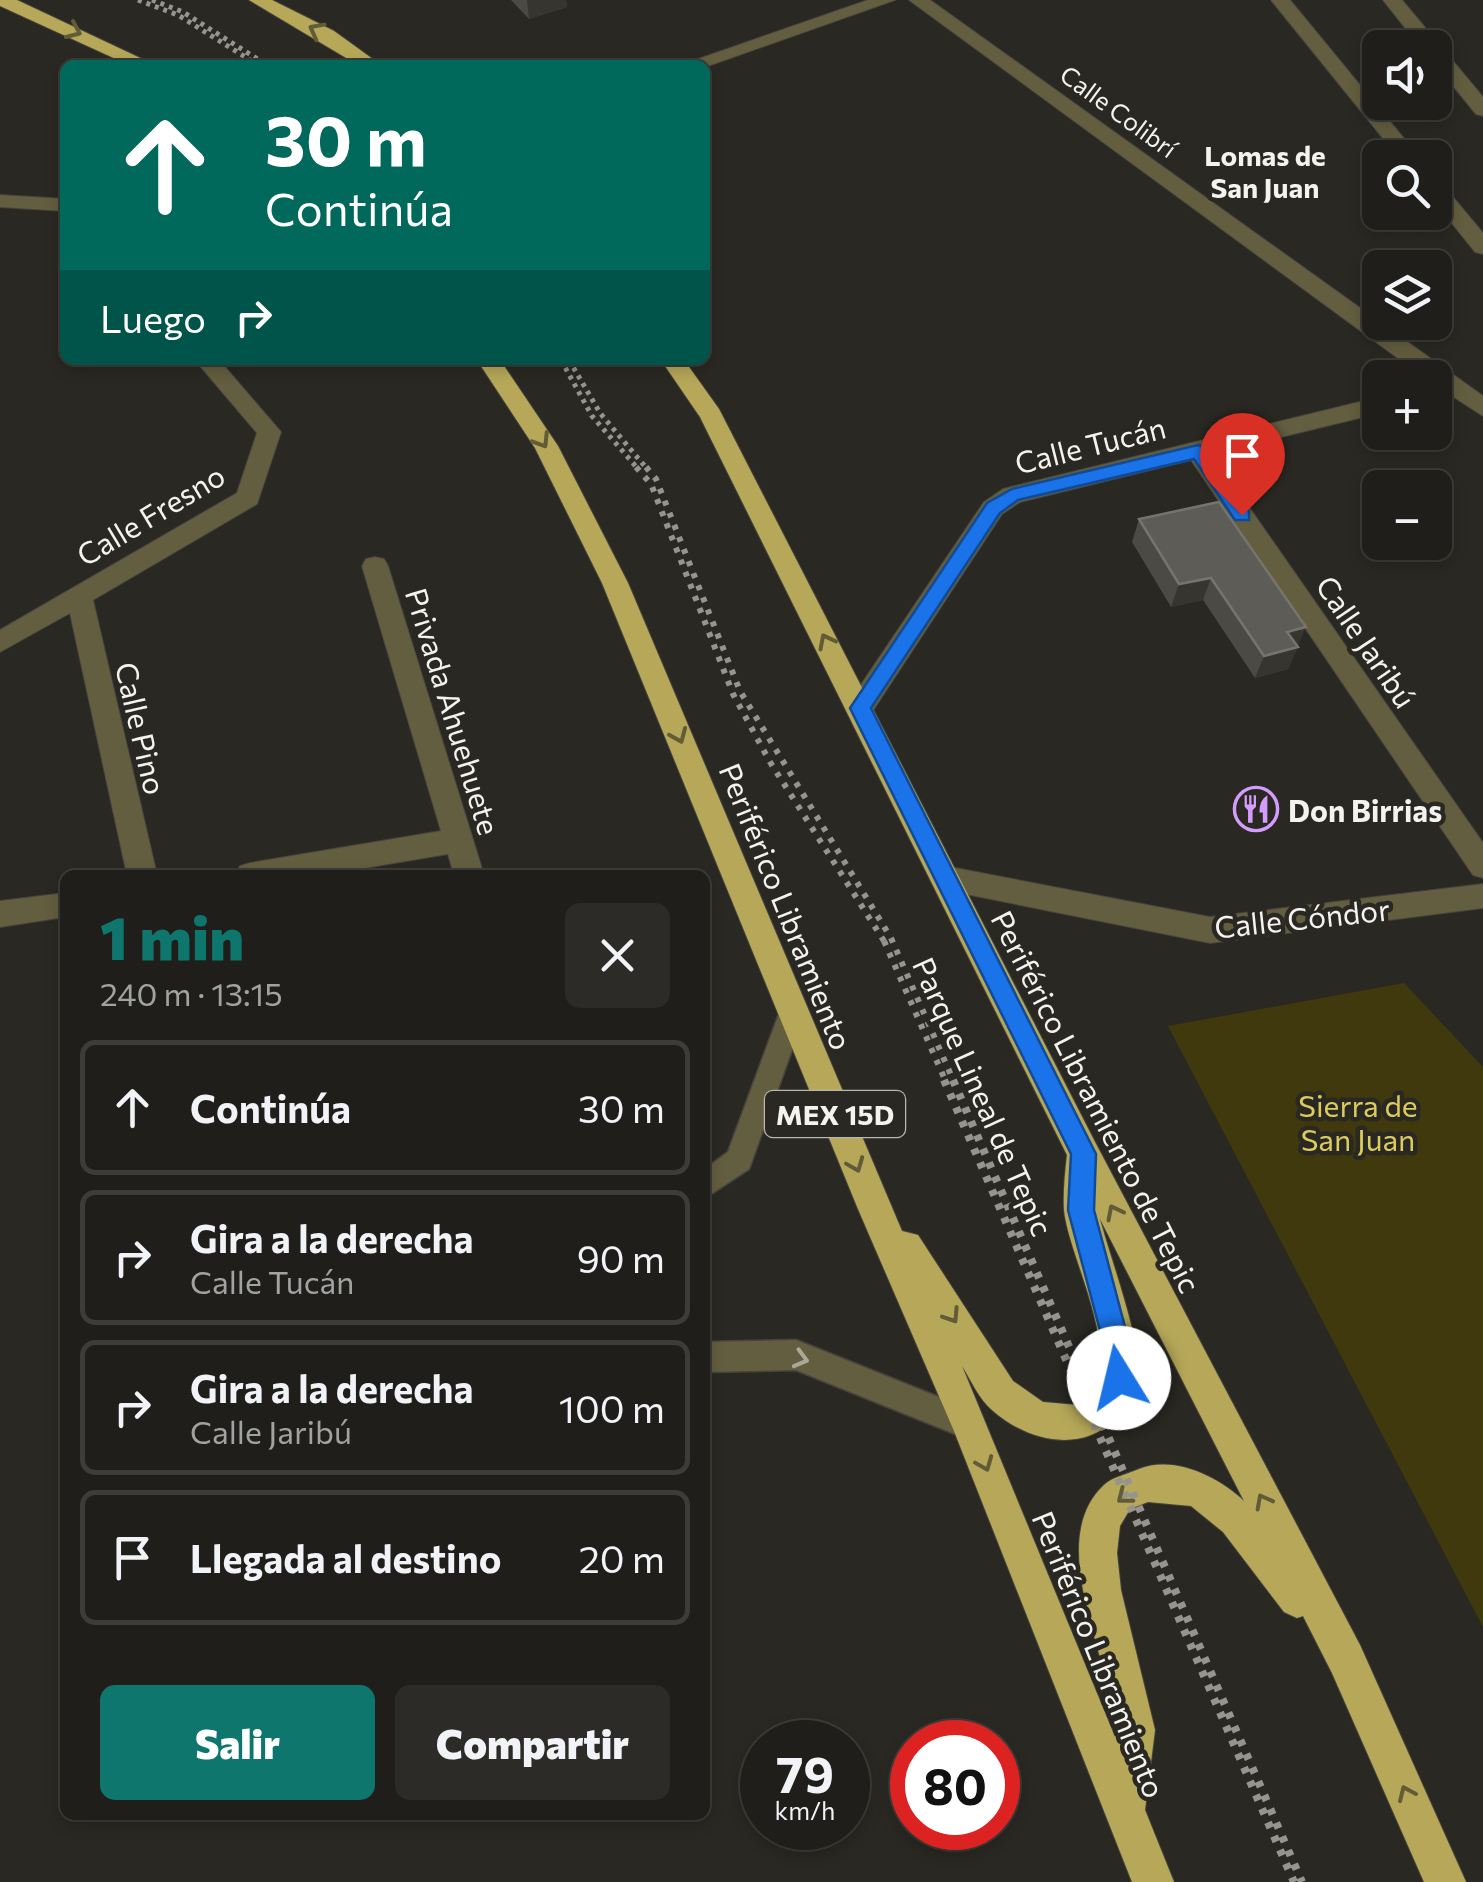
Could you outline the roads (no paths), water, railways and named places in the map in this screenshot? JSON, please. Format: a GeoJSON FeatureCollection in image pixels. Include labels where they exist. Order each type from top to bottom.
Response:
{"type":"FeatureCollection","features":[{"type":"Feature","properties":{"kind":"highway"},"geometry":{"type":"LineString","coordinates":[[2,0],[134,60]]}},
{"type":"Feature","properties":{"kind":"highway"},"geometry":{"type":"LineString","coordinates":[[258,0],[327,35],[364,60]]}},
{"type":"Feature","properties":{"kind":"highway","name":"Periférico Libramiento"},"geometry":{"type":"LineString","coordinates":[[491,365],[546,446],[615,583],[874,1209],[970,1425],[1153,1882]]}},
{"type":"Feature","properties":{"kind":"highway","name":"Periférico Libramiento de Tepic"},"geometry":{"type":"LineString","coordinates":[[676,365],[711,415],[1083,1154],[1346,1660],[1446,1882]]}},
{"type":"Feature","properties":{"kind":"highway"},"geometry":{"type":"LineString","coordinates":[[874,1209],[910,1250],[1000,1394],[1036,1421],[1058,1425],[1080,1422],[1098,1413],[1112,1398],[1119,1378],[1120,1357],[1081,1210],[1083,1154]]}},
{"type":"Feature","properties":{"kind":"highway"},"geometry":{"type":"LineString","coordinates":[[1126,1810],[1135,1728],[1096,1568],[1096,1540],[1104,1515],[1120,1496],[1142,1484],[1167,1482],[1193,1487],[1234,1513],[1346,1660]]}},
{"type":"Feature","properties":{"kind":"street"},"geometry":{"type":"LineString","coordinates":[[706,60],[886,0]]}},
{"type":"Feature","properties":{"kind":"street","name":"Calle Colibrí"},"geometry":{"type":"LineString","coordinates":[[918,0],[1406,360]]}},
{"type":"Feature","properties":{"kind":"street"},"geometry":{"type":"LineString","coordinates":[[1280,0],[1395,140]]}},
{"type":"Feature","properties":{"kind":"street"},"geometry":{"type":"LineString","coordinates":[[1392,0],[1417,30]]}},
{"type":"Feature","properties":{"kind":"street"},"geometry":{"type":"LineString","coordinates":[[1452,73],[1483,110]]}},
{"type":"Feature","properties":{"kind":"street"},"geometry":{"type":"LineString","coordinates":[[0,201],[60,205]]}},
{"type":"Feature","properties":{"kind":"street"},"geometry":{"type":"LineString","coordinates":[[1452,209],[1483,247]]}},
{"type":"Feature","properties":{"kind":"street","name":"Calle Fresno"},"geometry":{"type":"LineString","coordinates":[[0,642],[248,498],[269,432],[210,365]]}},
{"type":"Feature","properties":{"kind":"street"},"geometry":{"type":"LineString","coordinates":[[1452,386],[1483,377]]}},
{"type":"Feature","properties":{"kind":"street","name":"Calle Colibrí"},"geometry":{"type":"LineString","coordinates":[[1452,392],[1483,408]]}},
{"type":"Feature","properties":{"kind":"street","name":"Calle Tucán"},"geometry":{"type":"LineString","coordinates":[[860,708],[993,508],[1012,495],[1362,409]]}},
{"type":"Feature","properties":{"kind":"street","name":"Calle Jaribú"},"geometry":{"type":"LineString","coordinates":[[1198,452],[1483,866]]}},
{"type":"Feature","properties":{"kind":"street","name":"Privada Ahuehuete"},"geometry":{"type":"LineString","coordinates":[[374,566],[468,870]]}},
{"type":"Feature","properties":{"kind":"street","name":"Calle Pino"},"geometry":{"type":"LineString","coordinates":[[78,594],[141,870]]}},
{"type":"Feature","properties":{"kind":"street"},"geometry":{"type":"LineString","coordinates":[[280,870],[461,840]]}},
{"type":"Feature","properties":{"kind":"street","name":"Calle Cóndor"},"geometry":{"type":"LineString","coordinates":[[945,878],[1210,930],[1483,896]]}},
{"type":"Feature","properties":{"kind":"street"},"geometry":{"type":"LineString","coordinates":[[0,914],[60,905]]}},
{"type":"Feature","properties":{"kind":"lane"},"geometry":{"type":"LineString","coordinates":[[710,1181],[739,1160],[793,1011]]}},
{"type":"Feature","properties":{"kind":"lane"},"geometry":{"type":"LineString","coordinates":[[710,1357],[796,1355],[970,1425]]}},
{"type":"Feature","properties":{"kind":"place","name":"Don Birrias"},"geometry":{"type":"Point","coordinates":[1256,809]}},
{"type":"Feature","properties":{"kind":"district","name":"Lomas de San Juan"},"geometry":{"type":"Point","coordinates":[1265,171]}},
{"type":"Feature","properties":{"kind":"park label","name":"Sierra de San Juan"},"geometry":{"type":"Point","coordinates":[1358,1121]}}]}
